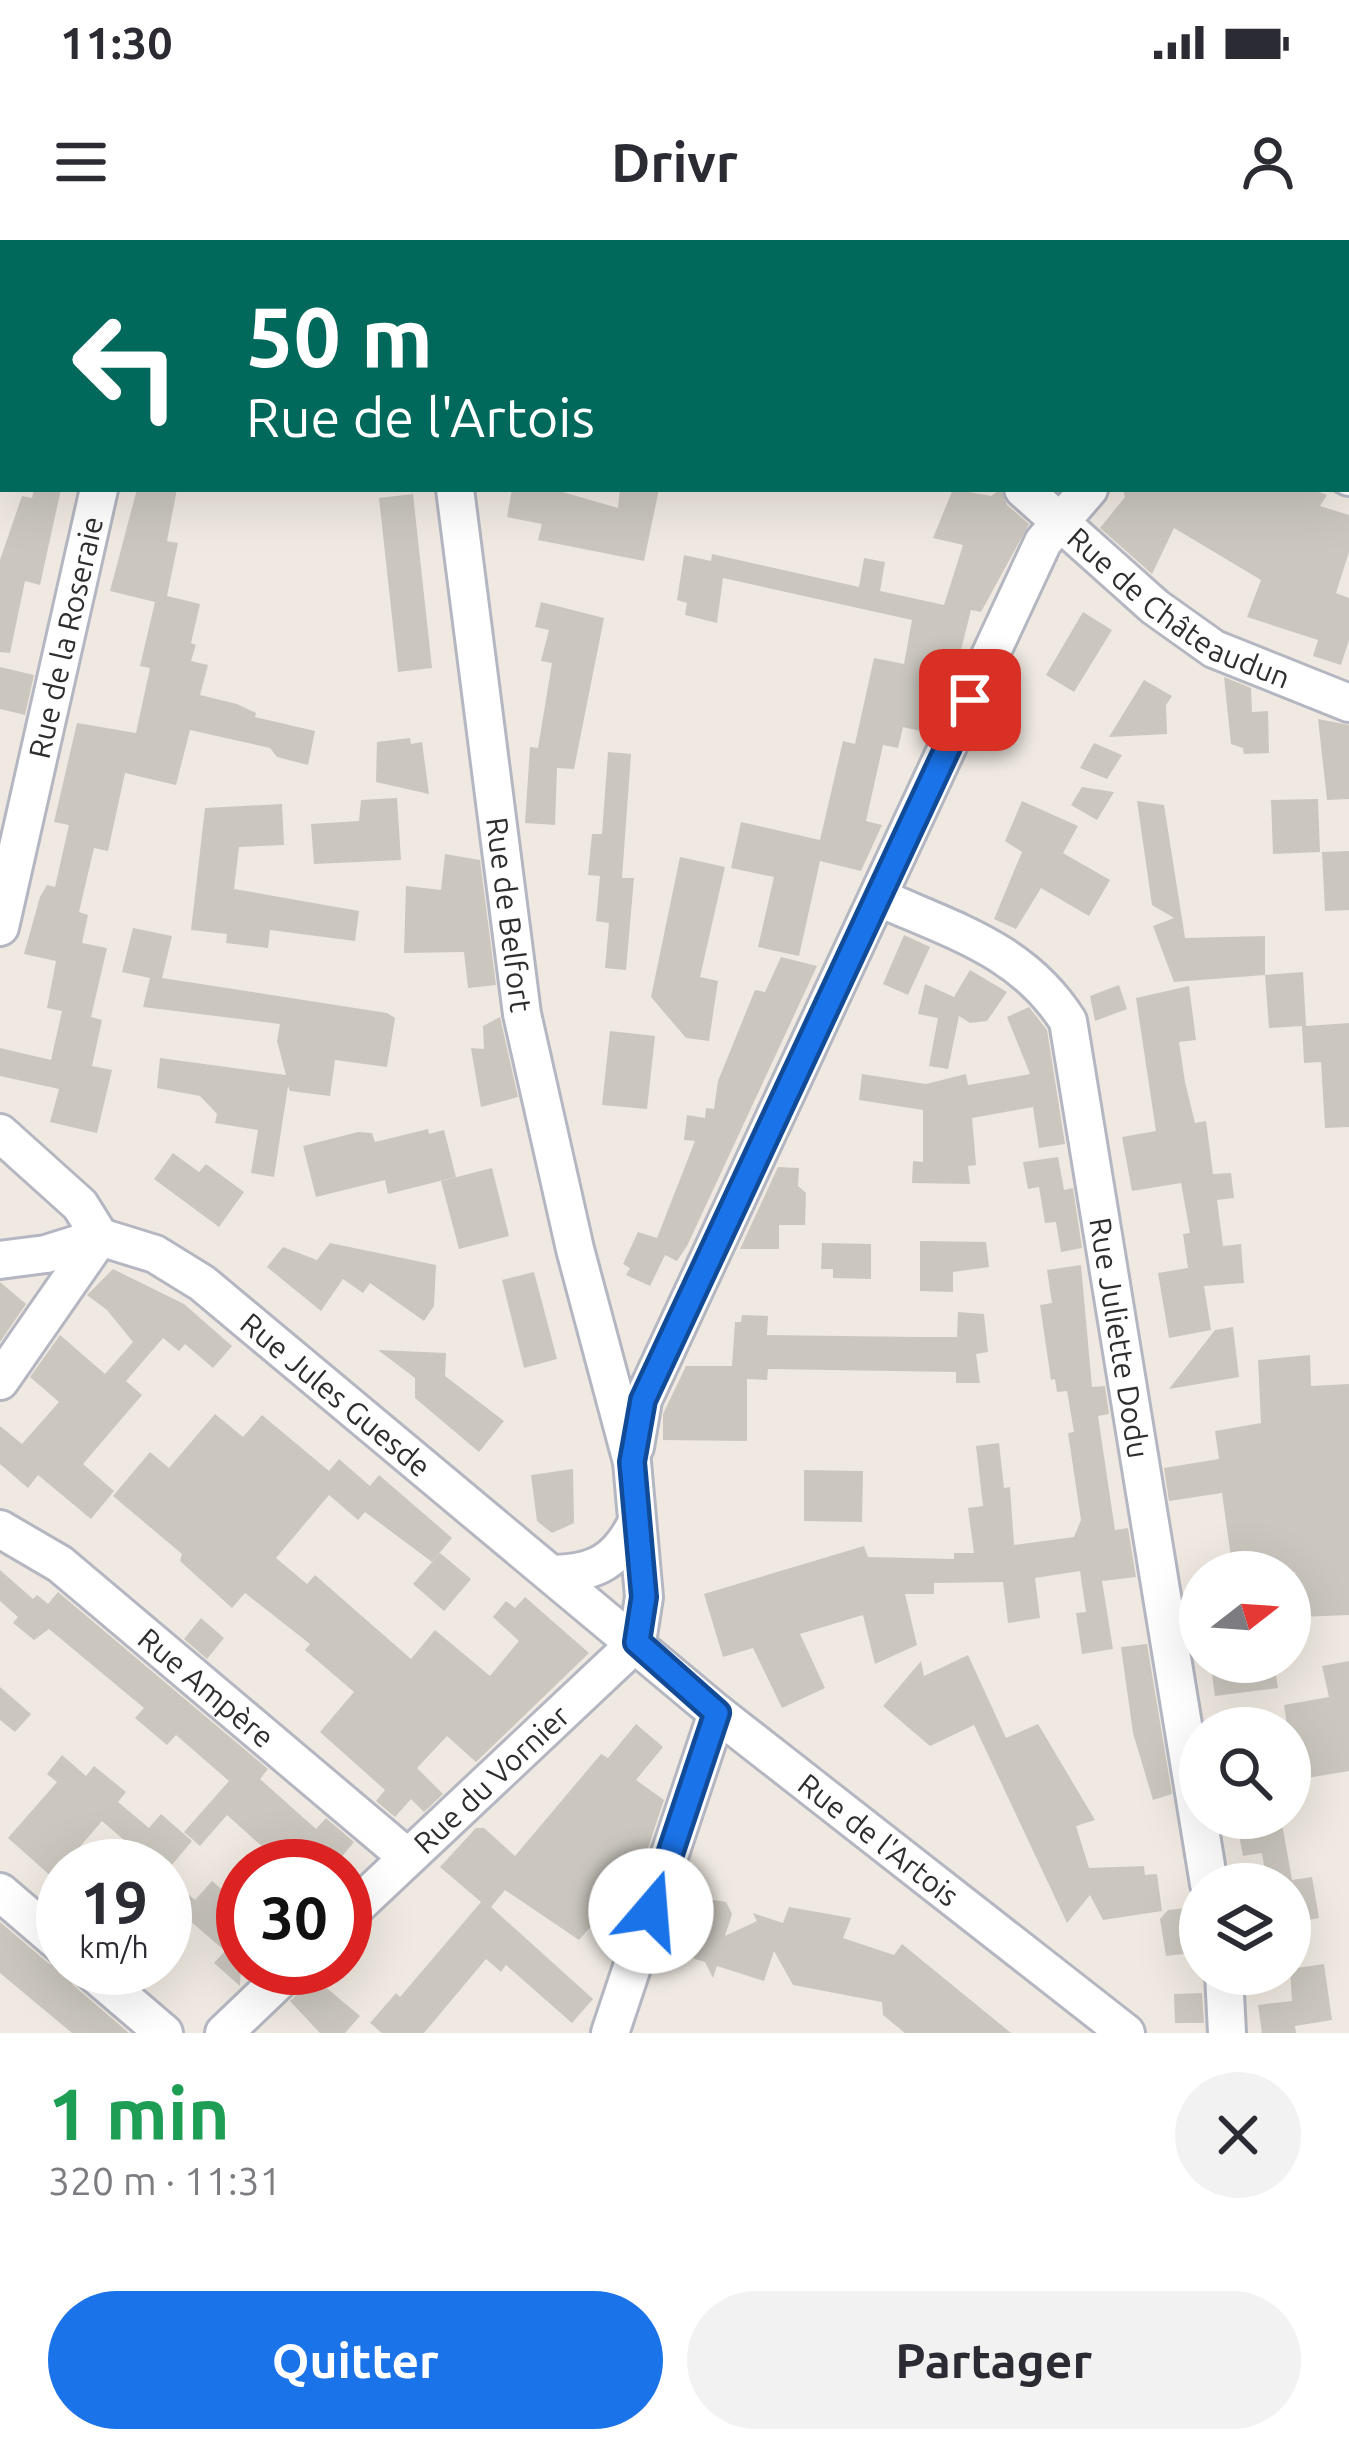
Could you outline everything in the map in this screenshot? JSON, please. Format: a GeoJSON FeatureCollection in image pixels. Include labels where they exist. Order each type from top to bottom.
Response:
{"type":"FeatureCollection","features":[{"type":"Feature","properties":{"kind":"street","name":"Rue de la Roseraie"},"geometry":{"type":"LineString","coordinates":[[0,927],[98,492]]}},
{"type":"Feature","properties":{"kind":"street","name":"Rue de Belfort"},"geometry":{"type":"LineString","coordinates":[[454,492],[522,1014],[632,1462],[644,1597],[637,1642]]}},
{"type":"Feature","properties":{"kind":"street","name":"Rue de Châteaudun"},"geometry":{"type":"LineString","coordinates":[[1026,492],[1155,607],[1214,650],[1349,704]]}},
{"type":"Feature","properties":{"kind":"street"},"geometry":{"type":"LineString","coordinates":[[632,1462],[643,1400],[1043,542],[1086,492]]}},
{"type":"Feature","properties":{"kind":"street","name":"Rue Juliette Dodu"},"geometry":{"type":"LineString","coordinates":[[878,897],[1005,954],[1044,983],[1068,1021],[1206,1863]]}},
{"type":"Feature","properties":{"kind":"street"},"geometry":{"type":"LineString","coordinates":[[0,1133],[80,1205],[100,1237]]}},
{"type":"Feature","properties":{"kind":"street"},"geometry":{"type":"LineString","coordinates":[[0,1260],[46,1254],[100,1237]]}},
{"type":"Feature","properties":{"kind":"street"},"geometry":{"type":"LineString","coordinates":[[0,1381],[100,1237]]}},
{"type":"Feature","properties":{"kind":"street","name":"Rue Jules Guesde"},"geometry":{"type":"LineString","coordinates":[[100,1237],[155,1254],[202,1283],[637,1642]]}},
{"type":"Feature","properties":{"kind":"street"},"geometry":{"type":"LineString","coordinates":[[598,1332],[620,1354],[661,1363]]}},
{"type":"Feature","properties":{"kind":"street"},"geometry":{"type":"LineString","coordinates":[[554,1574],[600,1567],[622,1552],[637,1522]]}},
{"type":"Feature","properties":{"kind":"street","name":"Rue Ampère"},"geometry":{"type":"LineString","coordinates":[[0,1529],[59,1564],[407,1857]]}},
{"type":"Feature","properties":{"kind":"street","name":"Rue de l'Artois"},"geometry":{"type":"LineString","coordinates":[[637,1642],[717,1713],[1126,2033]]}},
{"type":"Feature","properties":{"kind":"street","name":"Rue du Vornier"},"geometry":{"type":"LineString","coordinates":[[372,1891],[637,1642]]}},
{"type":"Feature","properties":{"kind":"street"},"geometry":{"type":"LineString","coordinates":[[610,2033],[717,1713]]}},
{"type":"Feature","properties":{"kind":"street"},"geometry":{"type":"LineString","coordinates":[[0,1892],[36,1923]]}},
{"type":"Feature","properties":{"kind":"street"},"geometry":{"type":"LineString","coordinates":[[120,1995],[164,2033]]}},
{"type":"Feature","properties":{"kind":"street"},"geometry":{"type":"LineString","coordinates":[[224,2033],[264,1995]]}},
{"type":"Feature","properties":{"kind":"street"},"geometry":{"type":"LineString","coordinates":[[1225,1995],[1227,2033]]}},
{"type":"Feature","properties":{"kind":"building"},"geometry":{"type":"Polygon","coordinates":[[[33,492],[60,492],[40,585],[25,581],[10,653],[0,652],[0,560],[22,496],[32,498],[33,492]]]}},
{"type":"Feature","properties":{"kind":"building"},"geometry":{"type":"Polygon","coordinates":[[[136,492],[176,492],[167,541],[178,543],[167,596],[200,604],[191,661],[208,665],[200,695],[237,704],[256,713],[255,717],[315,731],[308,765],[277,757],[270,748],[190,730],[176,785],[125,773],[108,851],[94,848],[79,912],[88,915],[82,943],[107,948],[91,1017],[102,1020],[92,1066],[112,1070],[97,1133],[50,1122],[59,1089],[0,1076],[0,1048],[51,1060],[62,1011],[47,1008],[56,961],[24,954],[40,897],[47,885],[55,887],[69,825],[54,822],[77,723],[136,733],[150,668],[140,666],[155,602],[110,591],[136,492]]]}},
{"type":"Feature","properties":{"kind":"building"},"geometry":{"type":"Polygon","coordinates":[[[511,492],[562,492],[618,508],[620,492],[658,492],[644,561],[538,540],[542,524],[507,517],[511,492]]]}},
{"type":"Feature","properties":{"kind":"building"},"geometry":{"type":"Polygon","coordinates":[[[952,492],[991,496],[1002,492],[1007,505],[1029,524],[981,612],[971,610],[958,662],[925,732],[903,727],[898,748],[883,745],[866,821],[882,825],[861,871],[820,861],[799,956],[758,947],[774,877],[731,868],[741,822],[820,840],[843,741],[855,744],[874,658],[904,664],[912,620],[723,578],[717,623],[685,615],[687,603],[677,600],[684,555],[711,561],[712,554],[859,587],[864,558],[885,562],[880,591],[944,605],[963,545],[933,538],[952,492]]]}},
{"type":"Feature","properties":{"kind":"building"},"geometry":{"type":"Polygon","coordinates":[[[1124,492],[1327,495],[1320,506],[1349,515],[1349,552],[1336,593],[1349,598],[1349,640],[1341,665],[1313,656],[1318,640],[1247,617],[1261,580],[1174,528],[1152,574],[1100,528],[1125,497],[1124,492]]]}},
{"type":"Feature","properties":{"kind":"building"},"geometry":{"type":"Polygon","coordinates":[[[413,494],[432,668],[398,672],[379,498],[413,494]]]}},
{"type":"Feature","properties":{"kind":"building"},"geometry":{"type":"Polygon","coordinates":[[[541,602],[604,618],[574,769],[557,768],[555,825],[525,823],[530,747],[538,748],[552,663],[541,661],[549,630],[535,627],[541,602]]]}},
{"type":"Feature","properties":{"kind":"building"},"geometry":{"type":"Polygon","coordinates":[[[1083,612],[1112,630],[1074,692],[1046,675],[1083,612]]]}},
{"type":"Feature","properties":{"kind":"building"},"geometry":{"type":"Polygon","coordinates":[[[0,667],[34,675],[25,715],[0,709],[0,667]]]}},
{"type":"Feature","properties":{"kind":"building"},"geometry":{"type":"Polygon","coordinates":[[[1224,677],[1251,688],[1252,712],[1268,711],[1269,753],[1244,754],[1243,748],[1231,744],[1224,677]]]}},
{"type":"Feature","properties":{"kind":"building"},"geometry":{"type":"Polygon","coordinates":[[[1144,680],[1172,696],[1166,705],[1167,734],[1109,737],[1144,680]]]}},
{"type":"Feature","properties":{"kind":"building"},"geometry":{"type":"Polygon","coordinates":[[[1318,719],[1349,725],[1349,799],[1327,800],[1318,719]]]}},
{"type":"Feature","properties":{"kind":"building"},"geometry":{"type":"Polygon","coordinates":[[[410,738],[411,744],[422,742],[429,794],[376,782],[377,742],[410,738]]]}},
{"type":"Feature","properties":{"kind":"building"},"geometry":{"type":"Polygon","coordinates":[[[1094,743],[1122,755],[1107,779],[1080,768],[1094,743]]]}},
{"type":"Feature","properties":{"kind":"building"},"geometry":{"type":"Polygon","coordinates":[[[608,752],[631,754],[622,878],[634,878],[626,970],[605,968],[609,923],[596,921],[600,876],[588,875],[592,834],[602,834],[608,752]]]}},
{"type":"Feature","properties":{"kind":"building"},"geometry":{"type":"Polygon","coordinates":[[[1082,787],[1114,792],[1097,820],[1071,805],[1082,787]]]}},
{"type":"Feature","properties":{"kind":"building"},"geometry":{"type":"Polygon","coordinates":[[[397,798],[401,860],[314,864],[311,824],[359,821],[361,800],[397,798]]]}},
{"type":"Feature","properties":{"kind":"building"},"geometry":{"type":"Polygon","coordinates":[[[1318,799],[1320,852],[1273,854],[1271,800],[1318,799]]]}},
{"type":"Feature","properties":{"kind":"building"},"geometry":{"type":"Polygon","coordinates":[[[1022,801],[1078,826],[1063,853],[1110,880],[1089,916],[1041,888],[1016,929],[994,919],[1022,852],[1005,841],[1022,801]]]}},
{"type":"Feature","properties":{"kind":"building"},"geometry":{"type":"Polygon","coordinates":[[[1137,801],[1164,805],[1185,938],[1265,936],[1265,975],[1174,982],[1153,926],[1174,918],[1152,905],[1137,801]]]}},
{"type":"Feature","properties":{"kind":"building"},"geometry":{"type":"Polygon","coordinates":[[[282,804],[284,845],[239,847],[234,889],[359,911],[355,941],[270,930],[268,948],[226,943],[227,934],[191,930],[205,808],[282,804]]]}},
{"type":"Feature","properties":{"kind":"building"},"geometry":{"type":"Polygon","coordinates":[[[1349,851],[1349,910],[1325,911],[1322,852],[1349,851]]]}},
{"type":"Feature","properties":{"kind":"building"},"geometry":{"type":"Polygon","coordinates":[[[445,854],[480,860],[496,985],[468,988],[464,952],[404,953],[406,886],[441,890],[445,854]]]}},
{"type":"Feature","properties":{"kind":"building"},"geometry":{"type":"Polygon","coordinates":[[[680,857],[725,867],[700,977],[718,981],[709,1041],[686,1038],[651,997],[680,857]]]}},
{"type":"Feature","properties":{"kind":"building"},"geometry":{"type":"Polygon","coordinates":[[[133,928],[172,936],[162,978],[387,1013],[395,1018],[387,1067],[335,1060],[330,1096],[290,1091],[288,1086],[274,1177],[251,1173],[258,1130],[215,1123],[217,1114],[200,1096],[157,1088],[160,1058],[286,1075],[277,1041],[280,1024],[143,1007],[150,978],[122,972],[133,928]]]}},
{"type":"Feature","properties":{"kind":"building"},"geometry":{"type":"Polygon","coordinates":[[[904,935],[930,947],[908,995],[883,984],[904,935]]]}},
{"type":"Feature","properties":{"kind":"building"},"geometry":{"type":"Polygon","coordinates":[[[781,957],[817,966],[687,1246],[677,1261],[665,1255],[650,1286],[626,1275],[630,1268],[623,1264],[638,1232],[657,1238],[695,1141],[684,1140],[687,1115],[705,1118],[706,1108],[714,1109],[718,1081],[755,990],[765,992],[781,957]]]}},
{"type":"Feature","properties":{"kind":"building"},"geometry":{"type":"Polygon","coordinates":[[[970,970],[1007,992],[987,1021],[970,1023],[959,1016],[948,1069],[929,1066],[938,1018],[918,1014],[925,984],[954,997],[970,970]]]}},
{"type":"Feature","properties":{"kind":"building"},"geometry":{"type":"Polygon","coordinates":[[[1303,972],[1306,1026],[1349,1023],[1349,1127],[1325,1128],[1321,1062],[1304,1063],[1302,1026],[1269,1028],[1265,975],[1303,972]]]}},
{"type":"Feature","properties":{"kind":"building"},"geometry":{"type":"Polygon","coordinates":[[[1119,985],[1127,1009],[1095,1021],[1090,996],[1119,985]]]}},
{"type":"Feature","properties":{"kind":"building"},"geometry":{"type":"Polygon","coordinates":[[[1189,986],[1196,1040],[1179,1042],[1185,1082],[1195,1123],[1206,1121],[1213,1174],[1231,1173],[1234,1198],[1217,1200],[1223,1246],[1241,1244],[1244,1283],[1204,1286],[1211,1330],[1169,1338],[1158,1273],[1188,1268],[1183,1234],[1190,1233],[1181,1183],[1132,1191],[1122,1137],[1156,1131],[1136,998],[1189,986]]]}},
{"type":"Feature","properties":{"kind":"building"},"geometry":{"type":"Polygon","coordinates":[[[1029,1007],[1047,1030],[1065,1144],[1039,1148],[1033,1107],[972,1118],[976,1165],[968,1166],[970,1184],[912,1183],[913,1161],[923,1162],[923,1110],[859,1100],[862,1074],[926,1084],[966,1074],[968,1085],[1030,1074],[1007,1017],[1029,1007]]]}},
{"type":"Feature","properties":{"kind":"building"},"geometry":{"type":"Polygon","coordinates":[[[500,1017],[518,1097],[481,1107],[471,1048],[484,1049],[483,1026],[500,1017]]]}},
{"type":"Feature","properties":{"kind":"building"},"geometry":{"type":"Polygon","coordinates":[[[610,1031],[655,1036],[647,1109],[602,1105],[610,1031]]]}},
{"type":"Feature","properties":{"kind":"building"},"geometry":{"type":"Polygon","coordinates":[[[428,1129],[429,1134],[444,1130],[456,1177],[388,1194],[385,1180],[316,1197],[303,1146],[358,1132],[372,1133],[375,1142],[428,1129]]]}},
{"type":"Feature","properties":{"kind":"building"},"geometry":{"type":"Polygon","coordinates":[[[173,1153],[199,1172],[206,1164],[244,1192],[219,1227],[154,1179],[173,1153]]]}},
{"type":"Feature","properties":{"kind":"building"},"geometry":{"type":"Polygon","coordinates":[[[1058,1157],[1064,1190],[1073,1188],[1082,1248],[1061,1252],[1056,1222],[1045,1223],[1039,1187],[1028,1189],[1023,1162],[1058,1157]]]}},
{"type":"Feature","properties":{"kind":"building"},"geometry":{"type":"Polygon","coordinates":[[[778,1167],[799,1168],[798,1186],[806,1193],[805,1225],[779,1225],[779,1249],[740,1249],[778,1167]]]}},
{"type":"Feature","properties":{"kind":"building"},"geometry":{"type":"Polygon","coordinates":[[[492,1168],[509,1236],[459,1249],[441,1181],[492,1168]]]}},
{"type":"Feature","properties":{"kind":"building"},"geometry":{"type":"Polygon","coordinates":[[[920,1241],[986,1242],[989,1267],[953,1272],[953,1292],[920,1291],[920,1241]]]}},
{"type":"Feature","properties":{"kind":"building"},"geometry":{"type":"Polygon","coordinates":[[[330,1243],[436,1265],[434,1306],[424,1321],[370,1283],[363,1293],[343,1279],[321,1311],[267,1267],[283,1247],[317,1260],[330,1243]]]}},
{"type":"Feature","properties":{"kind":"building"},"geometry":{"type":"Polygon","coordinates":[[[822,1243],[871,1244],[871,1279],[833,1278],[833,1269],[821,1269],[822,1243]]]}},
{"type":"Feature","properties":{"kind":"building"},"geometry":{"type":"Polygon","coordinates":[[[1081,1265],[1092,1387],[1105,1386],[1109,1414],[1098,1416],[1115,1530],[1128,1528],[1136,1577],[1102,1581],[1113,1649],[1082,1654],[1076,1613],[1086,1612],[1080,1571],[1035,1578],[1040,1618],[1008,1623],[1003,1582],[934,1583],[934,1594],[905,1594],[917,1645],[875,1664],[863,1615],[800,1634],[825,1688],[782,1708],[753,1648],[723,1657],[704,1594],[864,1546],[868,1557],[954,1559],[954,1553],[974,1553],[968,1508],[983,1506],[976,1446],[999,1443],[1004,1488],[1010,1487],[1014,1545],[1074,1537],[1081,1520],[1068,1433],[1074,1432],[1067,1391],[1057,1392],[1055,1379],[1051,1380],[1040,1305],[1052,1303],[1047,1270],[1081,1265]]]}},
{"type":"Feature","properties":{"kind":"building"},"geometry":{"type":"Polygon","coordinates":[[[113,1269],[184,1304],[232,1346],[213,1368],[185,1344],[179,1351],[163,1338],[126,1381],[142,1395],[83,1464],[114,1491],[91,1519],[38,1475],[28,1488],[0,1464],[0,1426],[22,1444],[59,1402],[30,1377],[60,1335],[105,1374],[133,1342],[107,1310],[87,1295],[113,1269]]]}},
{"type":"Feature","properties":{"kind":"building"},"geometry":{"type":"Polygon","coordinates":[[[534,1272],[557,1359],[524,1368],[502,1280],[534,1272]]]}},
{"type":"Feature","properties":{"kind":"building"},"geometry":{"type":"Polygon","coordinates":[[[0,1282],[26,1304],[0,1342],[0,1282]]]}},
{"type":"Feature","properties":{"kind":"building"},"geometry":{"type":"Polygon","coordinates":[[[958,1312],[984,1314],[988,1352],[976,1354],[980,1383],[956,1383],[956,1372],[768,1369],[767,1380],[747,1379],[747,1441],[663,1440],[663,1414],[686,1366],[732,1366],[735,1322],[741,1322],[742,1315],[768,1316],[767,1335],[957,1337],[958,1312]]]}},
{"type":"Feature","properties":{"kind":"building"},"geometry":{"type":"Polygon","coordinates":[[[1233,1327],[1239,1377],[1169,1389],[1215,1330],[1233,1327]]]}},
{"type":"Feature","properties":{"kind":"building"},"geometry":{"type":"Polygon","coordinates":[[[378,1350],[446,1353],[445,1376],[504,1421],[479,1452],[415,1398],[415,1378],[378,1350]]]}},
{"type":"Feature","properties":{"kind":"building"},"geometry":{"type":"Polygon","coordinates":[[[1310,1355],[1311,1386],[1349,1384],[1349,1615],[1311,1616],[1311,1551],[1230,1551],[1222,1493],[1169,1501],[1164,1468],[1219,1459],[1215,1431],[1261,1423],[1258,1360],[1310,1355]]]}},
{"type":"Feature","properties":{"kind":"building"},"geometry":{"type":"Polygon","coordinates":[[[215,1414],[243,1437],[262,1415],[329,1471],[339,1459],[370,1486],[379,1475],[452,1538],[432,1562],[365,1512],[358,1520],[329,1495],[276,1558],[307,1584],[315,1575],[411,1659],[435,1630],[490,1676],[519,1641],[493,1617],[506,1601],[515,1608],[525,1597],[589,1653],[476,1762],[447,1736],[417,1768],[443,1794],[424,1812],[411,1799],[395,1817],[376,1801],[385,1790],[320,1732],[354,1692],[305,1650],[310,1644],[245,1593],[232,1608],[180,1561],[182,1554],[113,1496],[150,1452],[169,1468],[215,1414]]]}},
{"type":"Feature","properties":{"kind":"building"},"geometry":{"type":"Polygon","coordinates":[[[573,1469],[574,1523],[552,1533],[537,1521],[531,1475],[573,1469]]]}},
{"type":"Feature","properties":{"kind":"building"},"geometry":{"type":"Polygon","coordinates":[[[804,1470],[863,1471],[862,1522],[804,1521],[804,1470]]]}},
{"type":"Feature","properties":{"kind":"building"},"geometry":{"type":"Polygon","coordinates":[[[440,1553],[471,1579],[444,1611],[413,1584],[440,1553]]]}},
{"type":"Feature","properties":{"kind":"building"},"geometry":{"type":"Polygon","coordinates":[[[0,1570],[33,1599],[37,1595],[48,1604],[58,1592],[268,1769],[260,1779],[316,1829],[326,1818],[350,1839],[254,1839],[227,1815],[200,1846],[184,1832],[229,1781],[176,1735],[167,1745],[135,1718],[144,1708],[49,1629],[34,1640],[13,1623],[18,1617],[0,1601],[0,1570]]]}},
{"type":"Feature","properties":{"kind":"building"},"geometry":{"type":"Polygon","coordinates":[[[201,1618],[224,1638],[207,1659],[184,1639],[201,1618]]]}},
{"type":"Feature","properties":{"kind":"building"},"geometry":{"type":"Polygon","coordinates":[[[1147,1644],[1172,1794],[1153,1800],[1133,1733],[1121,1647],[1147,1644]]]}},
{"type":"Feature","properties":{"kind":"building"},"geometry":{"type":"Polygon","coordinates":[[[968,1655],[1006,1738],[1038,1724],[1095,1820],[1076,1826],[1089,1868],[1144,1866],[1145,1875],[1157,1874],[1162,1911],[1103,1920],[1090,1895],[1067,1923],[974,1725],[930,1746],[883,1706],[921,1661],[924,1676],[968,1655]]]}},
{"type":"Feature","properties":{"kind":"building"},"geometry":{"type":"Polygon","coordinates":[[[1349,1661],[1349,1771],[1311,1777],[1311,1707],[1284,1705],[1329,1697],[1322,1666],[1349,1661]]]}},
{"type":"Feature","properties":{"kind":"building"},"geometry":{"type":"Polygon","coordinates":[[[1213,1683],[1277,1683],[1278,1688],[1215,1696],[1213,1683]]]}},
{"type":"Feature","properties":{"kind":"building"},"geometry":{"type":"Polygon","coordinates":[[[0,1687],[31,1714],[15,1732],[0,1720],[0,1687]]]}},
{"type":"Feature","properties":{"kind":"building"},"geometry":{"type":"Polygon","coordinates":[[[636,1724],[663,1747],[636,1780],[664,1800],[641,1869],[579,1940],[505,1890],[491,1907],[593,1999],[572,2023],[506,1965],[501,1972],[486,1959],[424,2033],[382,2033],[370,2023],[396,1993],[400,1997],[481,1902],[440,1867],[476,1828],[484,1828],[515,1856],[601,1754],[608,1758],[636,1724]]]}},
{"type":"Feature","properties":{"kind":"building"},"geometry":{"type":"Polygon","coordinates":[[[62,1755],[86,1776],[94,1766],[126,1792],[118,1802],[149,1828],[161,1814],[190,1839],[123,1839],[102,1821],[87,1839],[36,1839],[36,1863],[8,1838],[57,1782],[47,1774],[62,1755]]]}},
{"type":"Feature","properties":{"kind":"building"},"geometry":{"type":"Polygon","coordinates":[[[1240,1839],[1285,1839],[1289,1863],[1264,1863],[1262,1853],[1243,1856],[1240,1839]]]}},
{"type":"Feature","properties":{"kind":"building"},"geometry":{"type":"Polygon","coordinates":[[[1311,1877],[1312,1877],[1319,1918],[1311,1919],[1311,1877]]]}},
{"type":"Feature","properties":{"kind":"building"},"geometry":{"type":"Polygon","coordinates":[[[212,1881],[216,1884],[216,1943],[192,1922],[192,1897],[195,1900],[212,1881]]]}},
{"type":"Feature","properties":{"kind":"building"},"geometry":{"type":"Polygon","coordinates":[[[695,1897],[726,1902],[732,1914],[725,1936],[757,1921],[753,1913],[783,1923],[789,1907],[851,1918],[843,1938],[894,1955],[902,1944],[1011,2033],[905,2033],[883,2015],[882,2002],[793,1985],[774,1951],[764,1981],[717,1966],[713,1978],[705,1962],[683,1955],[691,1951],[678,1947],[695,1897]]]}},
{"type":"Feature","properties":{"kind":"building"},"geometry":{"type":"Polygon","coordinates":[[[1179,1909],[1179,1954],[1166,1956],[1160,1919],[1168,1910],[1179,1909]]]}},
{"type":"Feature","properties":{"kind":"building"},"geometry":{"type":"Polygon","coordinates":[[[0,1922],[36,1953],[36,1995],[85,1995],[129,2033],[72,2033],[0,1973],[0,1922]]]}},
{"type":"Feature","properties":{"kind":"building"},"geometry":{"type":"Polygon","coordinates":[[[1324,1964],[1332,2020],[1295,2026],[1296,2033],[1262,2033],[1258,2005],[1311,1995],[1311,1966],[1324,1964]]]}},
{"type":"Feature","properties":{"kind":"building"},"geometry":{"type":"Polygon","coordinates":[[[1174,1994],[1202,1995],[1204,2023],[1175,2023],[1174,1994]]]}},
{"type":"Feature","properties":{"kind":"building"},"geometry":{"type":"Polygon","coordinates":[[[296,1995],[335,1995],[360,2016],[345,2033],[320,2033],[290,2001],[296,1995]]]}},
{"type":"Feature","properties":{"kind":"route"},"geometry":{"type":"LineString","coordinates":[[651,1911],[717,1713],[637,1642],[644,1597],[632,1462],[643,1400],[970,700]]}}]}
